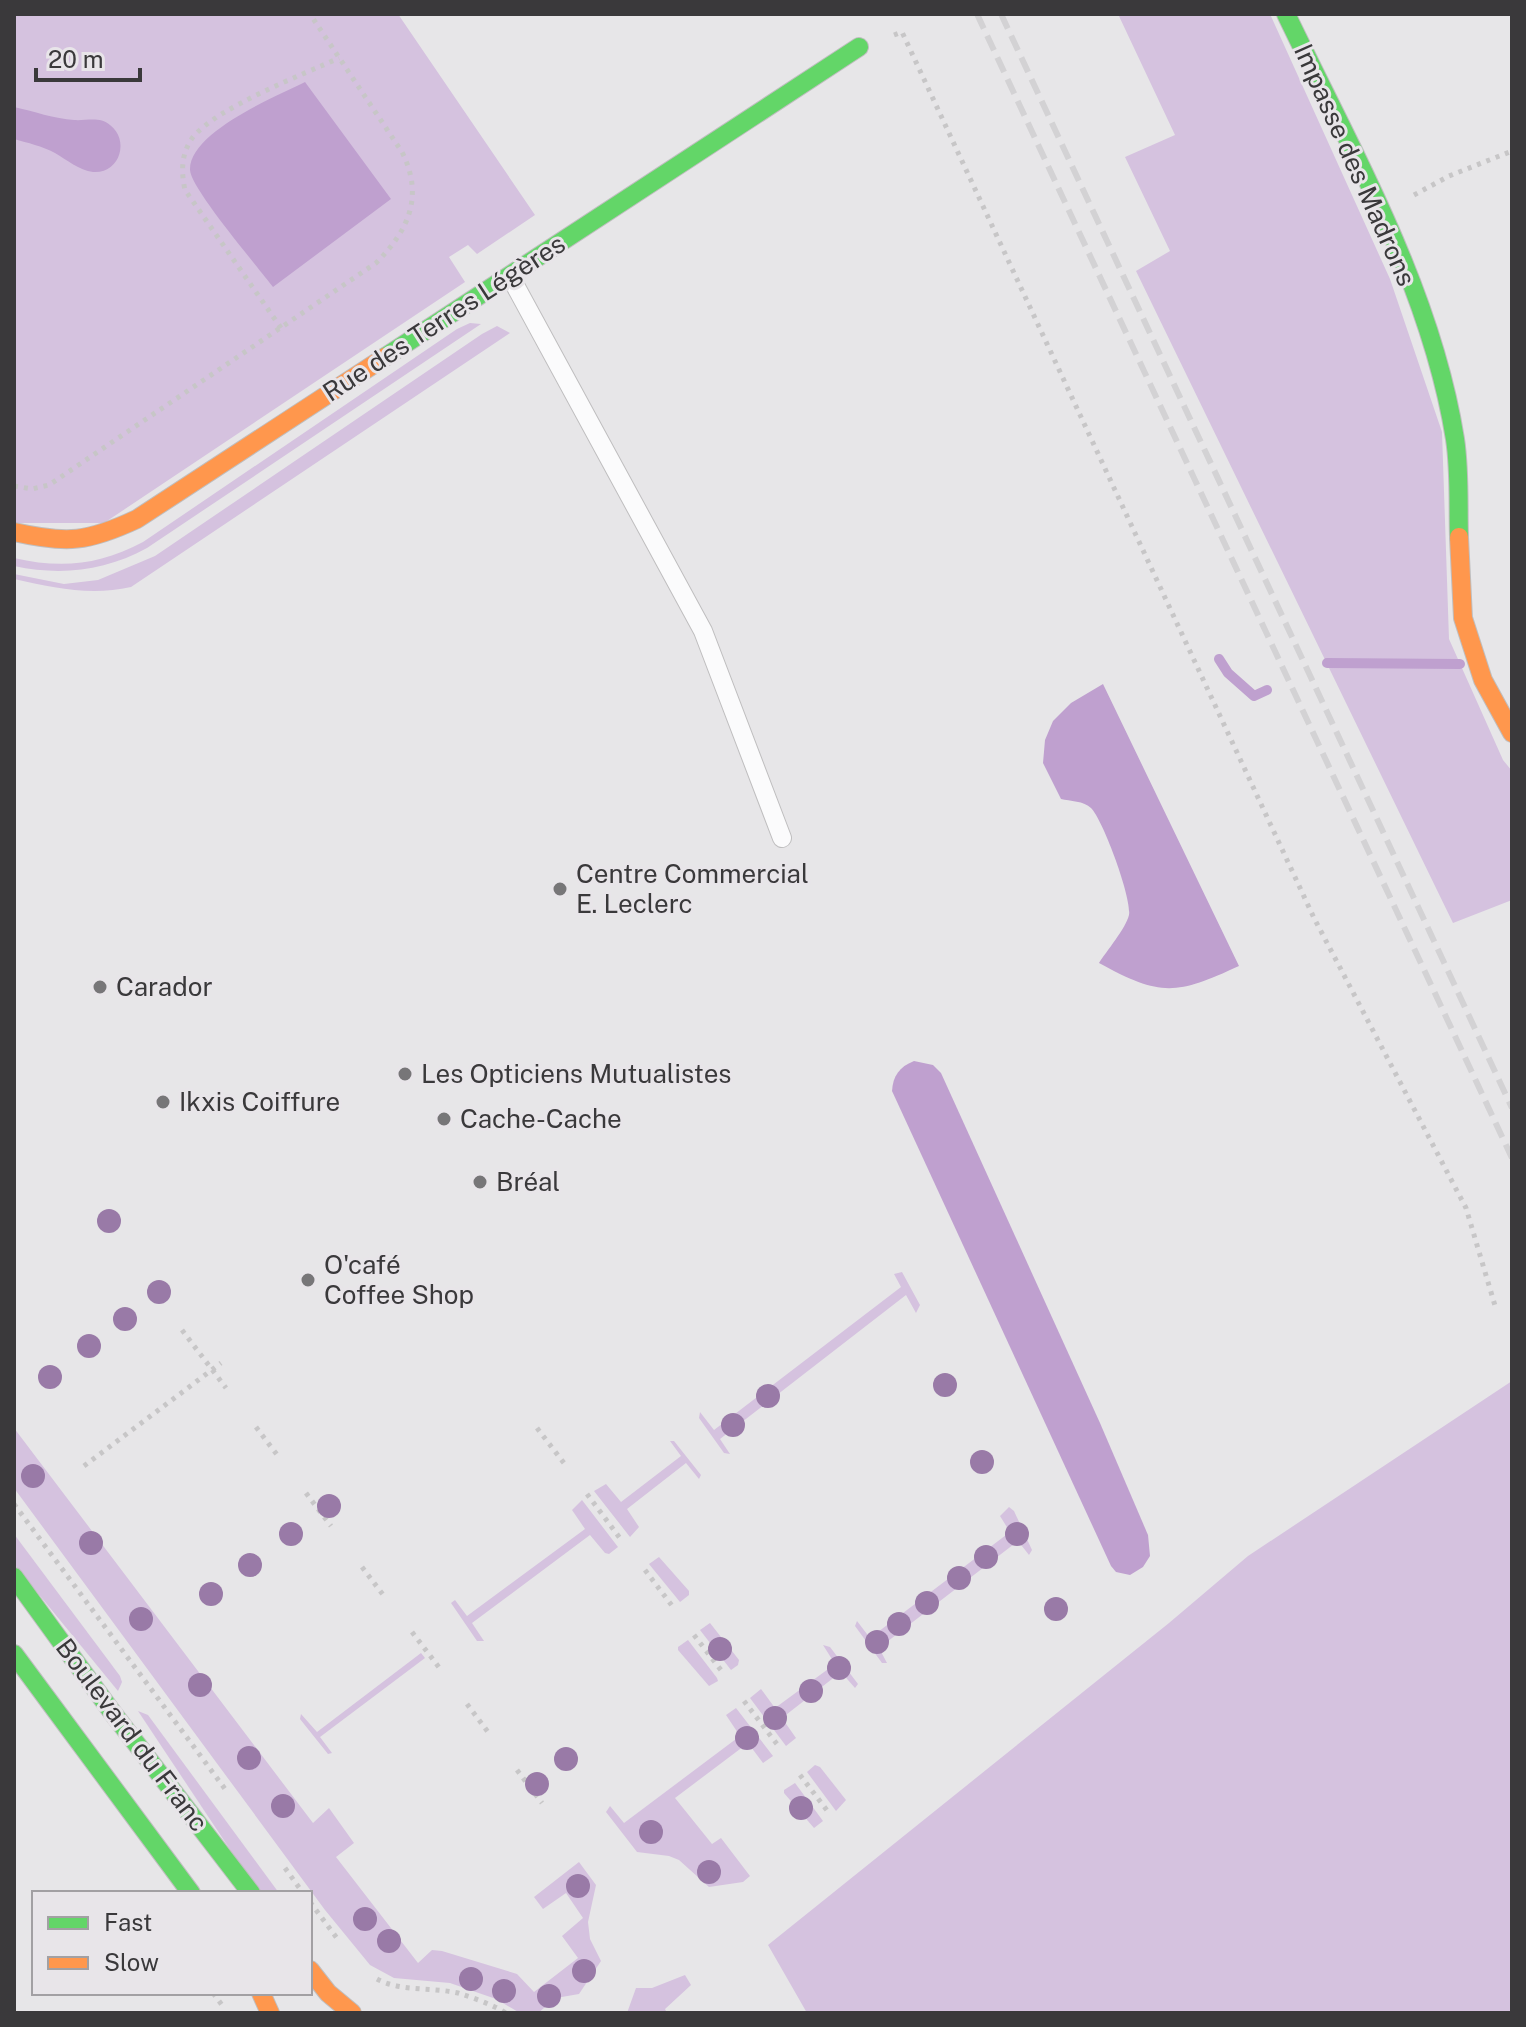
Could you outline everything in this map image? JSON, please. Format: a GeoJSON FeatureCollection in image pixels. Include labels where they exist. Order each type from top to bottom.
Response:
{"type":"FeatureCollection","features":[{"type":"Feature","properties":{"kind":"street","name":"Impasse des Madrons"},"geometry":{"type":"LineString","coordinates":[[1286,14],[1391,233],[1436,355],[1455,441],[1463,618],[1483,680],[1512,733]]}},
{"type":"Feature","properties":{"kind":"street","name":"Rue des Terres Légères"},"geometry":{"type":"LineString","coordinates":[[14,532],[74,542],[105,534],[137,519],[859,47]]}},
{"type":"Feature","properties":{"kind":"street","name":"Boulevard du Franc"},"geometry":{"type":"LineString","coordinates":[[14,1577],[112,1712],[249,1891]]}},
{"type":"Feature","properties":{"kind":"street","name":"Boulevard du Franc"},"geometry":{"type":"LineString","coordinates":[[14,1654],[190,1891]]}},
{"type":"Feature","properties":{"kind":"street"},"geometry":{"type":"LineString","coordinates":[[312,1973],[328,1993],[352,2013]]}},
{"type":"Feature","properties":{"kind":"lane"},"geometry":{"type":"LineString","coordinates":[[510,276],[703,631],[782,838]]}},
{"type":"Feature","properties":{"kind":"path"},"geometry":{"type":"LineString","coordinates":[[14,486],[32,489],[49,485],[376,263],[396,243],[414,192],[412,172],[402,152],[310,14]]}},
{"type":"Feature","properties":{"kind":"path"},"geometry":{"type":"LineString","coordinates":[[859,47],[902,32],[1314,918],[1466,1208],[1496,1309]]}},
{"type":"Feature","properties":{"kind":"path"},"geometry":{"type":"LineString","coordinates":[[281,328],[185,190],[181,171],[193,138],[210,123],[245,102],[339,58]]}},
{"type":"Feature","properties":{"kind":"path"},"geometry":{"type":"LineString","coordinates":[[1391,233],[1413,196],[1449,176],[1512,151]]}},
{"type":"Feature","properties":{"kind":"path"},"geometry":{"type":"LineString","coordinates":[[182,1330],[226,1388]]}},
{"type":"Feature","properties":{"kind":"path"},"geometry":{"type":"LineString","coordinates":[[84,1466],[221,1363]]}},
{"type":"Feature","properties":{"kind":"path"},"geometry":{"type":"LineString","coordinates":[[256,1427],[278,1456]]}},
{"type":"Feature","properties":{"kind":"path"},"geometry":{"type":"LineString","coordinates":[[537,1428],[567,1467]]}},
{"type":"Feature","properties":{"kind":"path"},"geometry":{"type":"LineString","coordinates":[[306,1493],[331,1526]]}},
{"type":"Feature","properties":{"kind":"path"},"geometry":{"type":"LineString","coordinates":[[587,1494],[622,1541]]}},
{"type":"Feature","properties":{"kind":"path"},"geometry":{"type":"LineString","coordinates":[[14,1504],[229,1795]]}},
{"type":"Feature","properties":{"kind":"path"},"geometry":{"type":"LineString","coordinates":[[362,1567],[384,1596]]}},
{"type":"Feature","properties":{"kind":"path"},"geometry":{"type":"LineString","coordinates":[[645,1570],[673,1607]]}},
{"type":"Feature","properties":{"kind":"path"},"geometry":{"type":"LineString","coordinates":[[412,1632],[441,1670]]}},
{"type":"Feature","properties":{"kind":"path"},"geometry":{"type":"LineString","coordinates":[[694,1635],[724,1674]]}},
{"type":"Feature","properties":{"kind":"path"},"geometry":{"type":"LineString","coordinates":[[744,1701],[780,1748]]}},
{"type":"Feature","properties":{"kind":"path"},"geometry":{"type":"LineString","coordinates":[[467,1704],[491,1736]]}},
{"type":"Feature","properties":{"kind":"path"},"geometry":{"type":"LineString","coordinates":[[517,1770],[542,1803]]}},
{"type":"Feature","properties":{"kind":"path"},"geometry":{"type":"LineString","coordinates":[[800,1775],[829,1813]]}},
{"type":"Feature","properties":{"kind":"path"},"geometry":{"type":"LineString","coordinates":[[276,1856],[302,1891]]}},
{"type":"Feature","properties":{"kind":"path"},"geometry":{"type":"LineString","coordinates":[[312,1905],[343,1945]]}},
{"type":"Feature","properties":{"kind":"path"},"geometry":{"type":"LineString","coordinates":[[367,1973],[384,1983],[457,1993],[506,2013]]}},
{"type":"Feature","properties":{"kind":"shaded area"},"geometry":{"type":"Polygon","coordinates":[[[14,14],[398,14],[535,215],[477,254],[468,245],[449,257],[465,282],[104,523],[14,523],[14,14]]]}},
{"type":"Feature","properties":{"kind":"shaded area"},"geometry":{"type":"Polygon","coordinates":[[[1118,14],[1270,14],[1390,279],[1442,432],[1449,639],[1503,760],[1512,771],[1512,900],[1453,923],[1136,271],[1170,251],[1125,157],[1175,135],[1118,14]]]}},
{"type":"Feature","properties":{"kind":"shaded area"},"geometry":{"type":"Polygon","coordinates":[[[305,82],[391,199],[273,287],[213,210],[190,170],[194,156],[219,129],[256,106],[305,82]]]}},
{"type":"Feature","properties":{"kind":"shaded area"},"geometry":{"type":"Polygon","coordinates":[[[14,107],[59,118],[106,122],[120,139],[116,162],[110,168],[93,172],[45,148],[14,139],[14,107]]]}},
{"type":"Feature","properties":{"kind":"shaded area"},"geometry":{"type":"Polygon","coordinates":[[[470,323],[481,324],[147,548],[115,562],[82,569],[49,571],[14,566],[14,558],[48,563],[80,563],[111,556],[143,542],[470,323]]]}},
{"type":"Feature","properties":{"kind":"shaded area"},"geometry":{"type":"Polygon","coordinates":[[[497,326],[510,333],[131,587],[87,591],[14,579],[14,574],[64,584],[98,580],[155,556],[497,326]]]}},
{"type":"Feature","properties":{"kind":"shaded area"},"geometry":{"type":"Polygon","coordinates":[[[1103,684],[1239,966],[1199,983],[1183,987],[1154,987],[1099,963],[1129,915],[1126,893],[1116,860],[1096,815],[1085,804],[1061,799],[1043,763],[1045,740],[1053,721],[1071,703],[1103,684]]]}},
{"type":"Feature","properties":{"kind":"shaded area"},"geometry":{"type":"Polygon","coordinates":[[[914,1061],[933,1065],[941,1073],[1148,1535],[1150,1556],[1143,1567],[1130,1575],[1116,1572],[1111,1566],[892,1091],[898,1073],[914,1061]]]}},
{"type":"Feature","properties":{"kind":"shaded area"},"geometry":{"type":"Polygon","coordinates":[[[902,1272],[920,1305],[916,1313],[906,1295],[720,1439],[730,1454],[724,1453],[699,1418],[700,1412],[714,1430],[901,1287],[894,1274],[902,1272]]]}},
{"type":"Feature","properties":{"kind":"shaded area"},"geometry":{"type":"Polygon","coordinates":[[[1512,1381],[1512,2013],[807,2013],[768,1945],[1248,1556],[1512,1381]]]}},
{"type":"Feature","properties":{"kind":"shaded area"},"geometry":{"type":"Polygon","coordinates":[[[14,1428],[313,1823],[329,1808],[354,1843],[336,1857],[418,1963],[432,1950],[442,1951],[517,1974],[534,1992],[578,1958],[562,1936],[583,1918],[566,1893],[543,1909],[534,1897],[579,1862],[596,1885],[588,1922],[590,1939],[601,1961],[579,1994],[556,1998],[538,2013],[520,2013],[496,1999],[450,1983],[394,1978],[370,1965],[325,1910],[14,1488],[14,1428]]]}},
{"type":"Feature","properties":{"kind":"shaded area"},"geometry":{"type":"Polygon","coordinates":[[[670,1441],[674,1441],[701,1475],[699,1479],[686,1463],[627,1509],[639,1527],[630,1537],[594,1491],[606,1484],[621,1502],[681,1456],[670,1441]]]}},
{"type":"Feature","properties":{"kind":"shaded area"},"geometry":{"type":"Polygon","coordinates":[[[582,1500],[618,1547],[609,1554],[605,1553],[590,1535],[472,1623],[484,1641],[477,1641],[451,1603],[455,1600],[467,1616],[585,1529],[572,1510],[582,1500]]]}},
{"type":"Feature","properties":{"kind":"shaded area"},"geometry":{"type":"Polygon","coordinates":[[[1009,1507],[1014,1511],[1032,1550],[1029,1555],[1018,1541],[879,1648],[887,1663],[882,1663],[855,1626],[857,1621],[870,1638],[1010,1532],[1000,1516],[1009,1507]]]}},
{"type":"Feature","properties":{"kind":"shaded area"},"geometry":{"type":"Polygon","coordinates":[[[14,1534],[120,1676],[122,1682],[118,1691],[14,1564],[14,1534]]]}},
{"type":"Feature","properties":{"kind":"shaded area"},"geometry":{"type":"Polygon","coordinates":[[[659,1557],[689,1591],[689,1595],[680,1602],[649,1564],[659,1557]]]}},
{"type":"Feature","properties":{"kind":"shaded area"},"geometry":{"type":"Polygon","coordinates":[[[710,1623],[739,1660],[731,1670],[700,1630],[710,1623]]]}},
{"type":"Feature","properties":{"kind":"shaded area"},"geometry":{"type":"Polygon","coordinates":[[[688,1640],[718,1681],[709,1686],[678,1650],[688,1640]]]}},
{"type":"Feature","properties":{"kind":"shaded area"},"geometry":{"type":"Polygon","coordinates":[[[823,1645],[830,1647],[858,1684],[855,1688],[841,1672],[782,1718],[796,1738],[786,1746],[750,1698],[761,1689],[775,1708],[835,1664],[823,1645]]]}},
{"type":"Feature","properties":{"kind":"shaded area"},"geometry":{"type":"Polygon","coordinates":[[[421,1653],[425,1658],[320,1737],[332,1753],[328,1754],[300,1719],[301,1714],[317,1732],[421,1653]]]}},
{"type":"Feature","properties":{"kind":"shaded area"},"geometry":{"type":"Polygon","coordinates":[[[736,1708],[773,1756],[763,1763],[748,1743],[675,1798],[712,1844],[721,1838],[750,1876],[743,1882],[709,1887],[679,1860],[637,1852],[606,1812],[610,1806],[624,1823],[740,1736],[726,1715],[736,1708]]]}},
{"type":"Feature","properties":{"kind":"shaded area"},"geometry":{"type":"Polygon","coordinates":[[[138,1711],[148,1715],[278,1891],[258,1891],[138,1711]]]}},
{"type":"Feature","properties":{"kind":"shaded area"},"geometry":{"type":"Polygon","coordinates":[[[815,1765],[820,1767],[846,1800],[836,1811],[807,1772],[815,1765]]]}},
{"type":"Feature","properties":{"kind":"shaded area"},"geometry":{"type":"Polygon","coordinates":[[[795,1783],[823,1821],[814,1828],[784,1793],[795,1783]]]}},
{"type":"Feature","properties":{"kind":"shaded area"},"geometry":{"type":"Polygon","coordinates":[[[685,1975],[691,1985],[665,2009],[667,2013],[627,2013],[636,1988],[652,1988],[685,1975]]]}},
{"type":"Feature","properties":{"kind":"waterway"},"geometry":{"type":"LineString","coordinates":[[1219,659],[1228,673],[1254,696],[1267,690]]}},
{"type":"Feature","properties":{"kind":"waterway"},"geometry":{"type":"LineString","coordinates":[[1327,663],[1460,664]]}},
{"type":"Feature","properties":{"kind":"railway"},"geometry":{"type":"LineString","coordinates":[[977,14],[1512,1158]]}},
{"type":"Feature","properties":{"kind":"railway"},"geometry":{"type":"LineString","coordinates":[[1001,14],[1512,1108]]}},
{"type":"Feature","properties":{"kind":"traffic: fast"},"geometry":{"type":"LineString","coordinates":[[1286,14],[1386,221],[1428,328],[1444,383],[1455,439],[1459,537]]}},
{"type":"Feature","properties":{"kind":"traffic: fast"},"geometry":{"type":"LineString","coordinates":[[385,357],[859,47]]}},
{"type":"Feature","properties":{"kind":"traffic: fast"},"geometry":{"type":"LineString","coordinates":[[14,1577],[112,1712],[249,1891]]}},
{"type":"Feature","properties":{"kind":"traffic: fast"},"geometry":{"type":"LineString","coordinates":[[14,1654],[190,1891]]}},
{"type":"Feature","properties":{"kind":"traffic: slow"},"geometry":{"type":"LineString","coordinates":[[14,532],[77,539],[137,519],[385,357]]}},
{"type":"Feature","properties":{"kind":"traffic: slow"},"geometry":{"type":"LineString","coordinates":[[1459,537],[1463,618],[1483,680],[1512,733]]}},
{"type":"Feature","properties":{"kind":"traffic: slow"},"geometry":{"type":"LineString","coordinates":[[312,1973],[328,1993],[352,2013]]}},
{"type":"Feature","properties":{"kind":"traffic: slow"},"geometry":{"type":"LineString","coordinates":[[262,1995],[270,2013]]}},
{"type":"Feature","properties":{"kind":"place","name":"Centre Commercial E. Leclerc"},"geometry":{"type":"Point","coordinates":[560,889]}},
{"type":"Feature","properties":{"kind":"place","name":"Carador"},"geometry":{"type":"Point","coordinates":[100,987]}},
{"type":"Feature","properties":{"kind":"place","name":"Les Opticiens Mutualistes"},"geometry":{"type":"Point","coordinates":[405,1074]}},
{"type":"Feature","properties":{"kind":"place","name":"Ikxis Coiffure"},"geometry":{"type":"Point","coordinates":[163,1102]}},
{"type":"Feature","properties":{"kind":"place","name":"Cache-Cache"},"geometry":{"type":"Point","coordinates":[444,1119]}},
{"type":"Feature","properties":{"kind":"place","name":"Bréal"},"geometry":{"type":"Point","coordinates":[480,1182]}},
{"type":"Feature","properties":{"kind":"place","name":"O'café Coffee Shop"},"geometry":{"type":"Point","coordinates":[308,1280]}}]}
